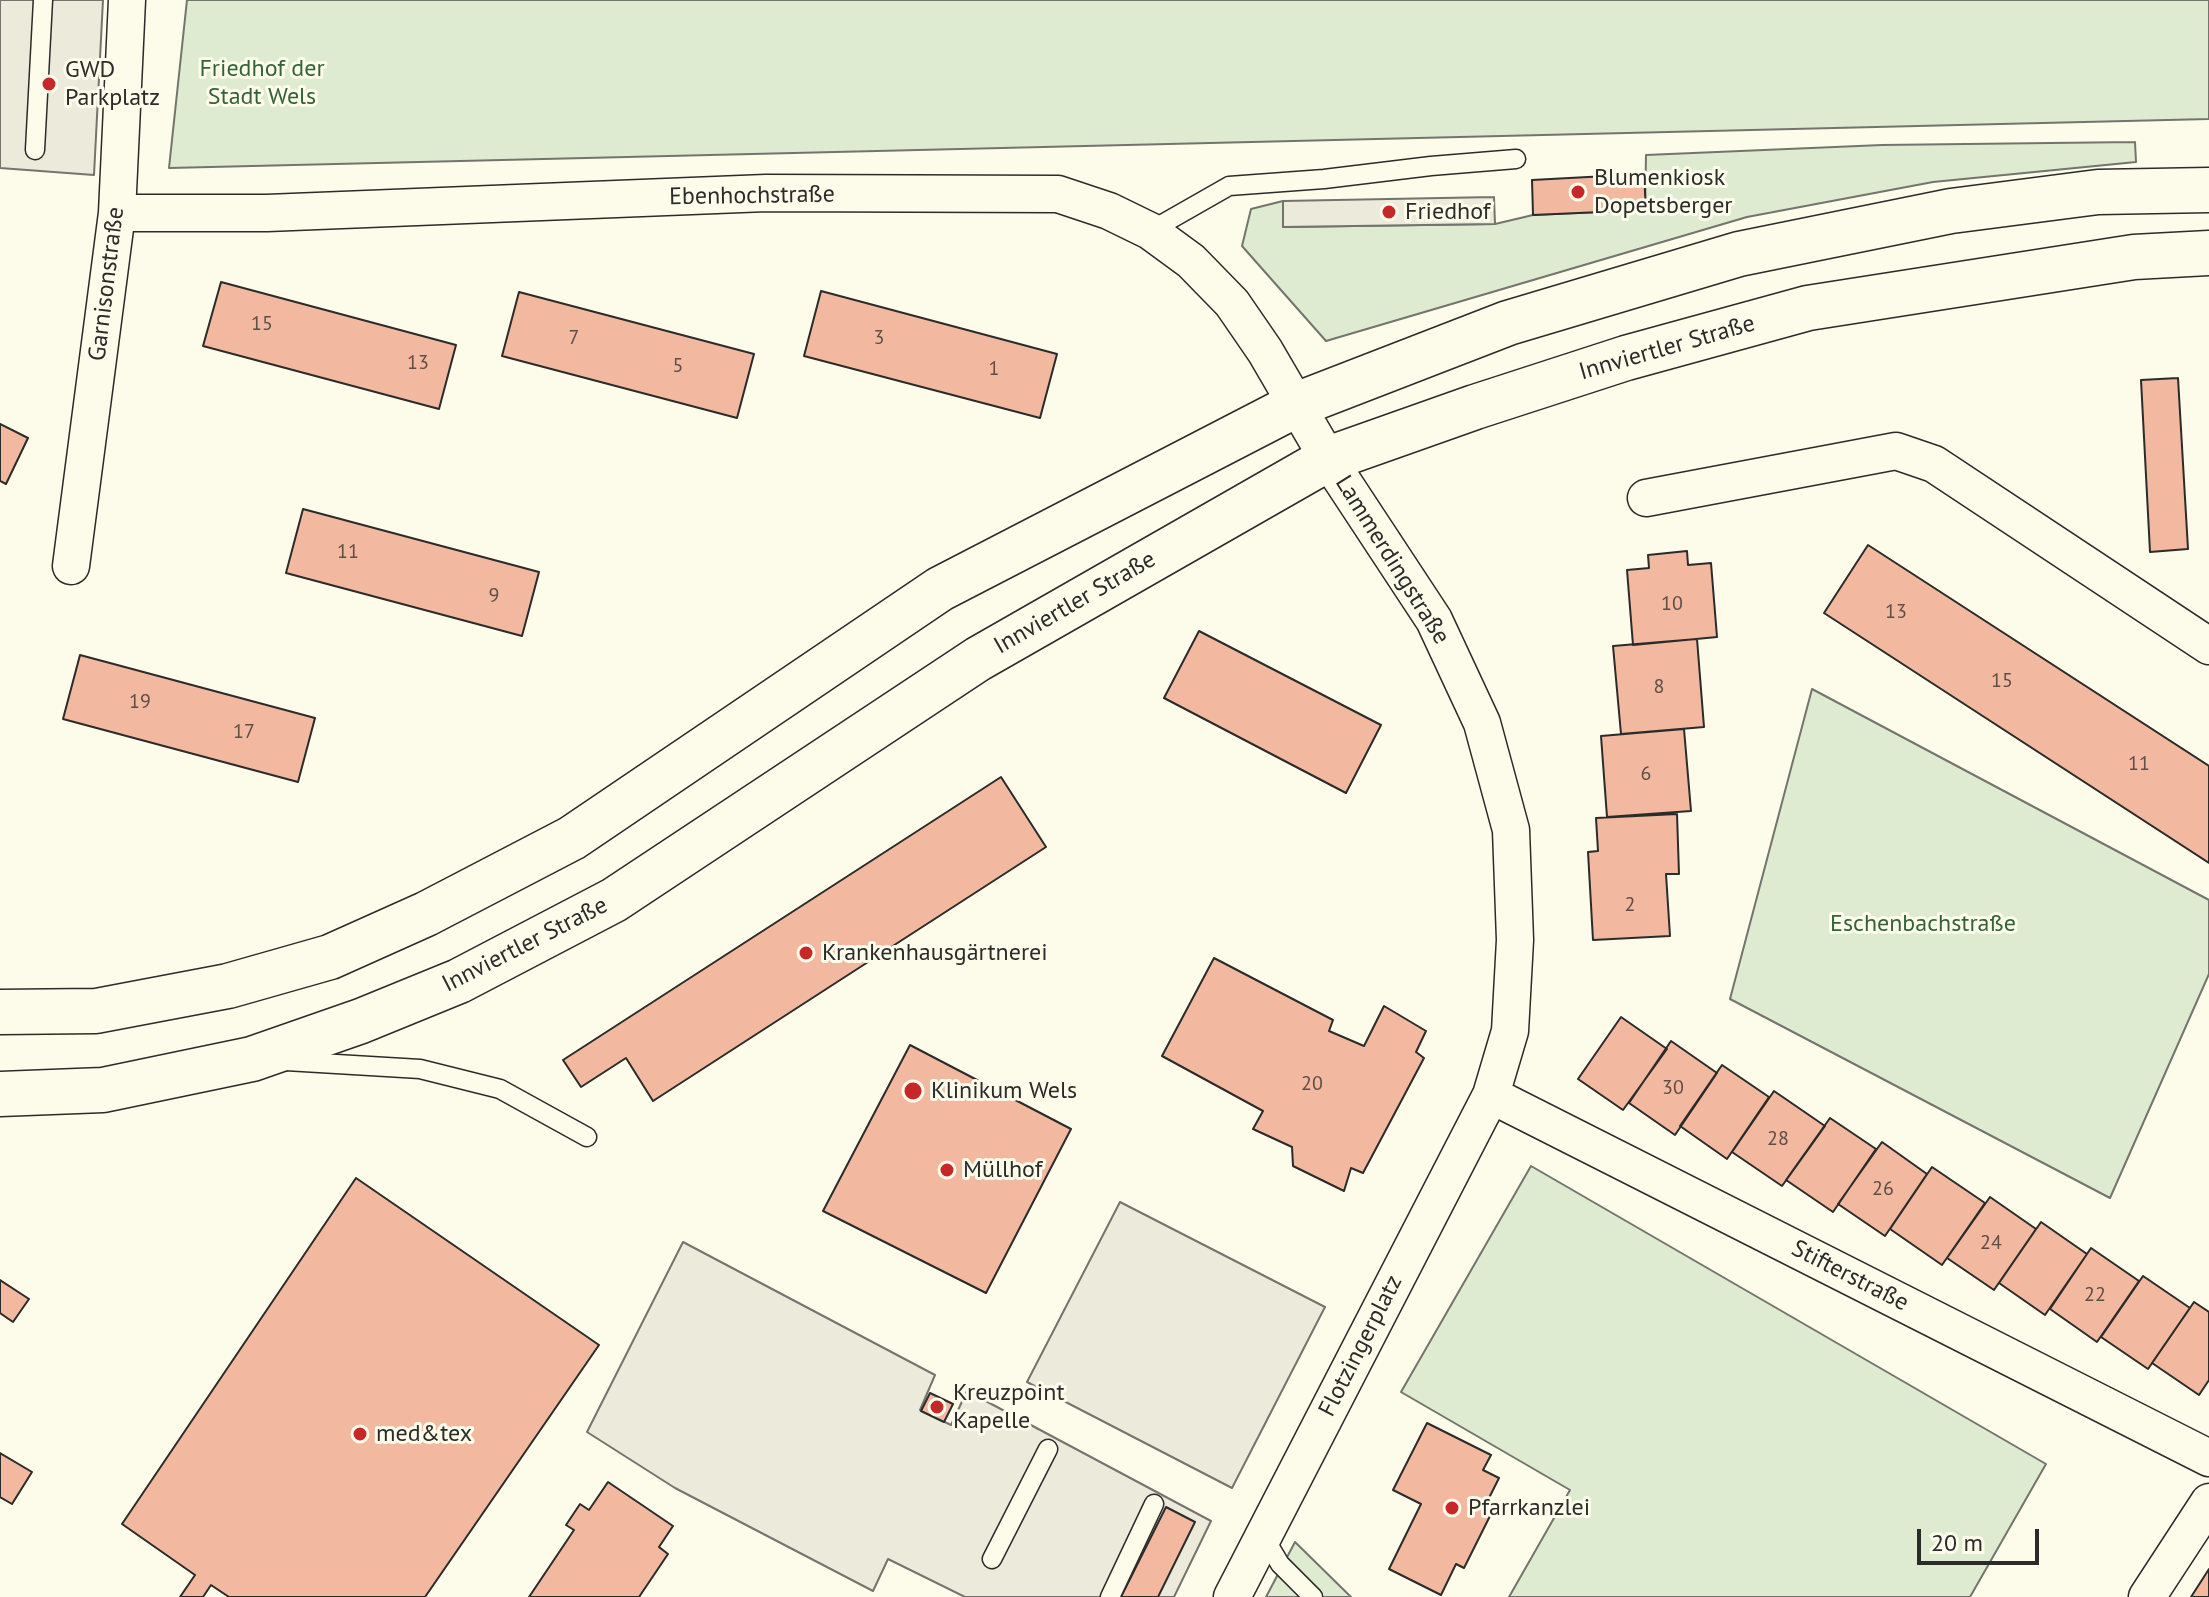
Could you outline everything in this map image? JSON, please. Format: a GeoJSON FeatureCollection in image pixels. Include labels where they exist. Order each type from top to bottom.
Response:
{"type":"FeatureCollection","features":[{"type":"Feature","properties":{"kind":"main road"},"geometry":{"type":"LineString","coordinates":[[0,1012],[96,1011],[228,986],[330,957],[426,914],[572,838],[940,589],[1296,405],[1508,323],[1739,254],[1951,211],[2098,192],[2209,190]]}},
{"type":"Feature","properties":{"kind":"main road","name":"Innviertler Straße"},"geometry":{"type":"LineString","coordinates":[[0,1094],[103,1090],[252,1059],[361,1021],[459,981],[614,900],[978,659],[1328,459],[1626,358],[1808,308],[2134,257],[2209,253]]}},
{"type":"Feature","properties":{"kind":"street","name":"Garnisonstraße"},"geometry":{"type":"LineString","coordinates":[[71,566],[117,213],[127,0]]}},
{"type":"Feature","properties":{"kind":"street","name":"Ebenhochstraße"},"geometry":{"type":"LineString","coordinates":[[117,213],[267,213],[766,193],[1058,194],[1109,211],[1150,231],[1191,261],[1232,303],[1265,351],[1296,405]]}},
{"type":"Feature","properties":{"kind":"street","name":"Lammerdingstraße"},"geometry":{"type":"LineString","coordinates":[[1296,405],[1434,620],[1482,723],[1511,830],[1515,940],[1510,1031],[1491,1095]]}},
{"type":"Feature","properties":{"kind":"street"},"geometry":{"type":"LineString","coordinates":[[1646,498],[1896,451],[1934,464],[2209,646]]}},
{"type":"Feature","properties":{"kind":"street","name":"Stifterstraße"},"geometry":{"type":"LineString","coordinates":[[1491,1095],[2209,1458]]}},
{"type":"Feature","properties":{"kind":"street","name":"Flotzingerplatz"},"geometry":{"type":"LineString","coordinates":[[1232,1597],[1491,1095]]}},
{"type":"Feature","properties":{"kind":"street"},"geometry":{"type":"LineString","coordinates":[[2147,1597],[2209,1502]]}},
{"type":"Feature","properties":{"kind":"lane"},"geometry":{"type":"LineString","coordinates":[[35,150],[43,0]]}},
{"type":"Feature","properties":{"kind":"lane"},"geometry":{"type":"LineString","coordinates":[[1150,231],[1229,186],[1516,159]]}},
{"type":"Feature","properties":{"kind":"lane"},"geometry":{"type":"LineString","coordinates":[[252,1059],[420,1069],[500,1089],[587,1137]]}},
{"type":"Feature","properties":{"kind":"lane"},"geometry":{"type":"LineString","coordinates":[[992,1559],[1048,1449]]}},
{"type":"Feature","properties":{"kind":"lane"},"geometry":{"type":"LineString","coordinates":[[1110,1597],[1154,1504]]}},
{"type":"Feature","properties":{"kind":"lane"},"geometry":{"type":"LineString","coordinates":[[1264,1537],[1280,1564],[1313,1597]]}},
{"type":"Feature","properties":{"kind":"green space","name":"Friedhof der Stadt Wels"},"geometry":{"type":"Polygon","coordinates":[[[187,0],[2209,0],[2209,119],[169,168],[187,0]]]}},
{"type":"Feature","properties":{"kind":"green space"},"geometry":{"type":"Polygon","coordinates":[[[2135,142],[2136,162],[1933,182],[1747,217],[1326,341],[1242,246],[1251,209],[1283,201],[1283,227],[1495,224],[1533,215],[1645,210],[1646,155],[1882,145],[2135,142]]]}},
{"type":"Feature","properties":{"kind":"green space","name":"Eschenbachstraße"},"geometry":{"type":"Polygon","coordinates":[[[1812,689],[2209,900],[2209,974],[2110,1198],[1730,999],[1812,689]]]}},
{"type":"Feature","properties":{"kind":"green space"},"geometry":{"type":"Polygon","coordinates":[[[1531,1166],[2046,1464],[1970,1597],[1509,1597],[1570,1490],[1401,1392],[1531,1166]]]}},
{"type":"Feature","properties":{"kind":"green space"},"geometry":{"type":"Polygon","coordinates":[[[1295,1542],[1351,1597],[1266,1597],[1295,1542]]]}},
{"type":"Feature","properties":{"kind":"shaded area","name":"GWD Parkplatz"},"geometry":{"type":"Polygon","coordinates":[[[0,0],[103,0],[94,175],[0,168],[0,0]]]}},
{"type":"Feature","properties":{"kind":"shaded area","name":"Friedhof"},"geometry":{"type":"Polygon","coordinates":[[[1494,197],[1495,224],[1283,227],[1283,201],[1494,197]]]}},
{"type":"Feature","properties":{"kind":"shaded area"},"geometry":{"type":"Polygon","coordinates":[[[1120,1202],[1325,1307],[1232,1488],[1027,1382],[1120,1202]]]}},
{"type":"Feature","properties":{"kind":"shaded area"},"geometry":{"type":"Polygon","coordinates":[[[683,1242],[935,1375],[920,1410],[951,1425],[967,1391],[1211,1521],[1174,1597],[965,1597],[888,1559],[873,1591],[675,1488],[587,1432],[683,1242]]]}},
{"type":"Feature","properties":{"kind":"building"},"geometry":{"type":"Polygon","coordinates":[[[1644,174],[1646,210],[1533,215],[1532,180],[1644,174]]]}},
{"type":"Feature","properties":{"kind":"building"},"geometry":{"type":"Polygon","coordinates":[[[221,282],[456,345],[439,409],[203,346],[221,282]]]}},
{"type":"Feature","properties":{"kind":"building"},"geometry":{"type":"Polygon","coordinates":[[[821,291],[1057,354],[1040,418],[804,356],[821,291]]]}},
{"type":"Feature","properties":{"kind":"building"},"geometry":{"type":"Polygon","coordinates":[[[519,292],[754,354],[737,418],[502,356],[519,292]]]}},
{"type":"Feature","properties":{"kind":"building"},"geometry":{"type":"Polygon","coordinates":[[[2178,378],[2188,549],[2150,552],[2141,380],[2178,378]]]}},
{"type":"Feature","properties":{"kind":"building"},"geometry":{"type":"Polygon","coordinates":[[[0,424],[28,438],[6,484],[0,481],[0,424]]]}},
{"type":"Feature","properties":{"kind":"building"},"geometry":{"type":"Polygon","coordinates":[[[303,509],[539,572],[522,636],[286,573],[303,509]]]}},
{"type":"Feature","properties":{"kind":"building"},"geometry":{"type":"Polygon","coordinates":[[[1868,545],[2209,766],[2209,863],[1824,613],[1868,545]]]}},
{"type":"Feature","properties":{"kind":"building"},"geometry":{"type":"Polygon","coordinates":[[[1687,551],[1688,565],[1711,563],[1717,637],[1633,645],[1627,570],[1649,568],[1648,555],[1687,551]]]}},
{"type":"Feature","properties":{"kind":"building"},"geometry":{"type":"Polygon","coordinates":[[[1199,631],[1381,725],[1346,793],[1164,698],[1199,631]]]}},
{"type":"Feature","properties":{"kind":"building"},"geometry":{"type":"Polygon","coordinates":[[[1697,639],[1704,727],[1621,734],[1613,646],[1697,639]]]}},
{"type":"Feature","properties":{"kind":"building"},"geometry":{"type":"Polygon","coordinates":[[[80,655],[315,718],[298,782],[63,719],[80,655]]]}},
{"type":"Feature","properties":{"kind":"building"},"geometry":{"type":"Polygon","coordinates":[[[1684,729],[1691,811],[1607,817],[1601,736],[1684,729]]]}},
{"type":"Feature","properties":{"kind":"building","name":"Krankenhausgärtnerei"},"geometry":{"type":"Polygon","coordinates":[[[1001,777],[1046,847],[653,1101],[626,1058],[581,1087],[563,1060],[1001,777]]]}},
{"type":"Feature","properties":{"kind":"building"},"geometry":{"type":"Polygon","coordinates":[[[1677,814],[1679,874],[1666,874],[1670,936],[1593,940],[1588,852],[1598,851],[1596,818],[1677,814]]]}},
{"type":"Feature","properties":{"kind":"building"},"geometry":{"type":"Polygon","coordinates":[[[1214,958],[1333,1020],[1329,1031],[1364,1046],[1384,1006],[1426,1031],[1416,1052],[1424,1058],[1363,1173],[1351,1168],[1344,1191],[1293,1166],[1292,1147],[1253,1129],[1263,1111],[1162,1056],[1214,958]]]}},
{"type":"Feature","properties":{"kind":"building"},"geometry":{"type":"Polygon","coordinates":[[[1621,1017],[1667,1049],[1623,1110],[1578,1079],[1621,1017]]]}},
{"type":"Feature","properties":{"kind":"building"},"geometry":{"type":"Polygon","coordinates":[[[1671,1041],[1717,1073],[1675,1135],[1629,1103],[1671,1041]]]}},
{"type":"Feature","properties":{"kind":"building","name":"Müllhof"},"geometry":{"type":"Polygon","coordinates":[[[910,1045],[1071,1129],[986,1293],[823,1211],[910,1045]]]}},
{"type":"Feature","properties":{"kind":"building"},"geometry":{"type":"Polygon","coordinates":[[[1722,1065],[1769,1097],[1727,1159],[1680,1126],[1722,1065]]]}},
{"type":"Feature","properties":{"kind":"building"},"geometry":{"type":"Polygon","coordinates":[[[1774,1091],[1825,1126],[1782,1186],[1732,1152],[1774,1091]]]}},
{"type":"Feature","properties":{"kind":"building"},"geometry":{"type":"Polygon","coordinates":[[[1830,1118],[1876,1149],[1833,1212],[1786,1180],[1830,1118]]]}},
{"type":"Feature","properties":{"kind":"building"},"geometry":{"type":"Polygon","coordinates":[[[1882,1142],[1927,1174],[1885,1236],[1838,1204],[1882,1142]]]}},
{"type":"Feature","properties":{"kind":"building"},"geometry":{"type":"Polygon","coordinates":[[[1932,1167],[1985,1203],[1942,1265],[1890,1229],[1932,1167]]]}},
{"type":"Feature","properties":{"kind":"building","name":"med&tex"},"geometry":{"type":"Polygon","coordinates":[[[356,1178],[599,1345],[425,1597],[229,1597],[211,1585],[203,1597],[180,1597],[195,1575],[122,1524],[356,1178]]]}},
{"type":"Feature","properties":{"kind":"building"},"geometry":{"type":"Polygon","coordinates":[[[1990,1197],[2036,1229],[1994,1290],[1947,1258],[1990,1197]]]}},
{"type":"Feature","properties":{"kind":"building"},"geometry":{"type":"Polygon","coordinates":[[[2041,1222],[2087,1254],[2045,1315],[1999,1283],[2041,1222]]]}},
{"type":"Feature","properties":{"kind":"building"},"geometry":{"type":"Polygon","coordinates":[[[2091,1248],[2139,1281],[2097,1342],[2050,1309],[2091,1248]]]}},
{"type":"Feature","properties":{"kind":"building"},"geometry":{"type":"Polygon","coordinates":[[[2143,1276],[2190,1308],[2148,1369],[2101,1337],[2143,1276]]]}},
{"type":"Feature","properties":{"kind":"building"},"geometry":{"type":"Polygon","coordinates":[[[0,1280],[29,1299],[13,1322],[0,1313],[0,1280]]]}},
{"type":"Feature","properties":{"kind":"building"},"geometry":{"type":"Polygon","coordinates":[[[2194,1302],[2209,1312],[2209,1380],[2199,1395],[2152,1363],[2194,1302]]]}},
{"type":"Feature","properties":{"kind":"building","name":"Kreuzpoint Kapelle"},"geometry":{"type":"Polygon","coordinates":[[[930,1393],[953,1404],[944,1422],[921,1411],[930,1393]]]}},
{"type":"Feature","properties":{"kind":"building","name":"Pfarrkanzlei"},"geometry":{"type":"Polygon","coordinates":[[[1427,1423],[1491,1455],[1483,1470],[1499,1478],[1482,1512],[1490,1516],[1464,1568],[1456,1564],[1441,1595],[1389,1569],[1421,1504],[1393,1490],[1427,1423]]]}},
{"type":"Feature","properties":{"kind":"building"},"geometry":{"type":"Polygon","coordinates":[[[0,1453],[32,1472],[12,1504],[0,1497],[0,1453]]]}},
{"type":"Feature","properties":{"kind":"building"},"geometry":{"type":"Polygon","coordinates":[[[608,1482],[673,1526],[659,1547],[668,1554],[639,1597],[529,1597],[574,1530],[566,1525],[580,1504],[589,1510],[608,1482]]]}},
{"type":"Feature","properties":{"kind":"building"},"geometry":{"type":"Polygon","coordinates":[[[1166,1507],[1195,1522],[1158,1597],[1121,1597],[1166,1507]]]}},
{"type":"Feature","properties":{"kind":"building"},"geometry":{"type":"Polygon","coordinates":[[[2209,1569],[2209,1597],[2191,1597],[2209,1569]]]}},
{"type":"Feature","properties":{"kind":"place","name":"GWD Parkplatz"},"geometry":{"type":"Point","coordinates":[49,84]}},
{"type":"Feature","properties":{"kind":"place","name":"Blumenkiosk Dopetsberger"},"geometry":{"type":"Point","coordinates":[1578,192]}},
{"type":"Feature","properties":{"kind":"place","name":"Friedhof"},"geometry":{"type":"Point","coordinates":[1389,212]}},
{"type":"Feature","properties":{"kind":"place","name":"Krankenhausgärtnerei"},"geometry":{"type":"Point","coordinates":[806,953]}},
{"type":"Feature","properties":{"kind":"place","name":"Klinikum Wels"},"geometry":{"type":"Point","coordinates":[913,1091]}},
{"type":"Feature","properties":{"kind":"place","name":"Müllhof"},"geometry":{"type":"Point","coordinates":[947,1170]}},
{"type":"Feature","properties":{"kind":"place","name":"Kreuzpoint Kapelle"},"geometry":{"type":"Point","coordinates":[937,1407]}},
{"type":"Feature","properties":{"kind":"place","name":"med&tex"},"geometry":{"type":"Point","coordinates":[360,1434]}},
{"type":"Feature","properties":{"kind":"place","name":"Pfarrkanzlei"},"geometry":{"type":"Point","coordinates":[1452,1508]}}]}
